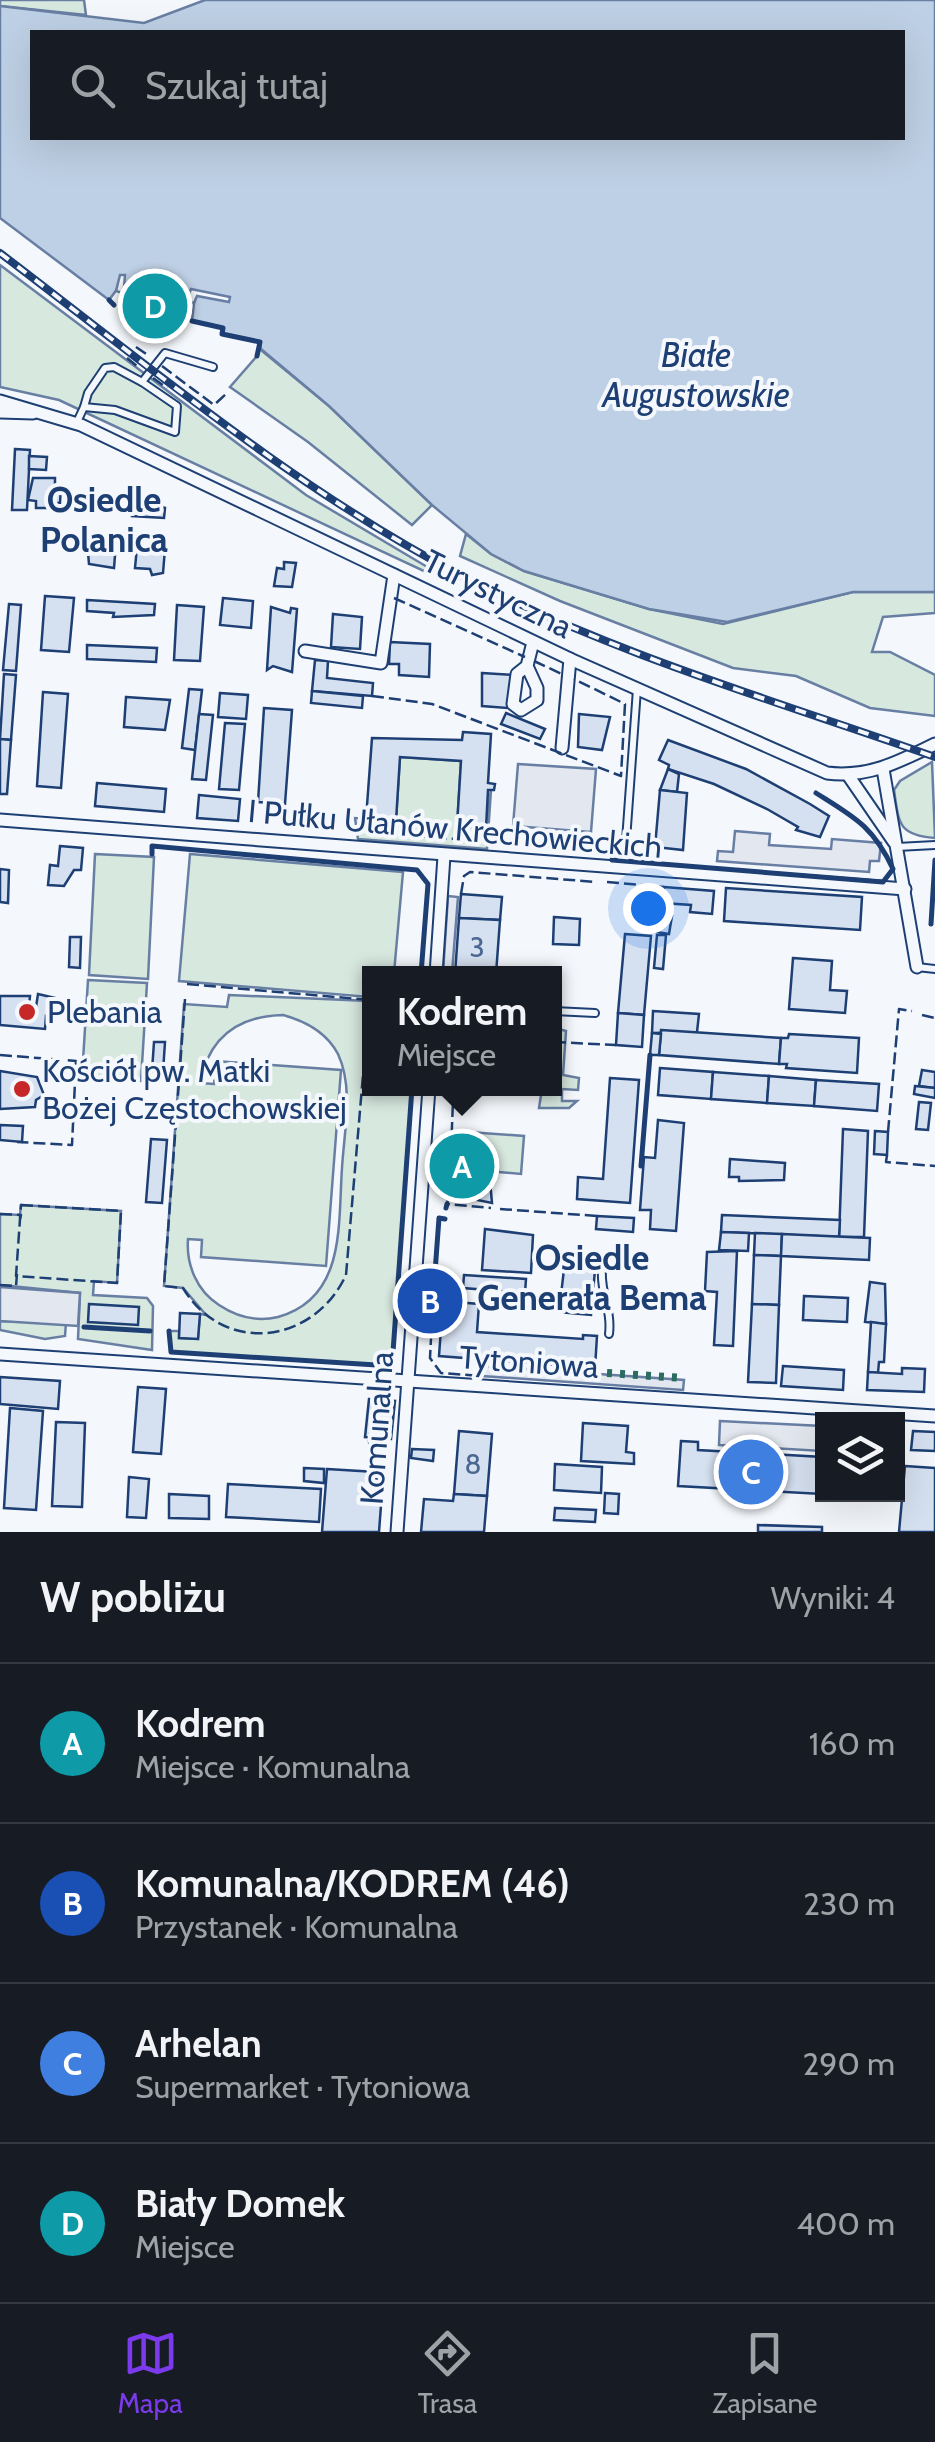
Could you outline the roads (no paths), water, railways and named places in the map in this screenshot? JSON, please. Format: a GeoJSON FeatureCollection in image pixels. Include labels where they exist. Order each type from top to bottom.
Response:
{"type":"FeatureCollection","features":[{"type":"Feature","properties":{"kind":"street","name":"Turystyczna"},"geometry":{"type":"LineString","coordinates":[[0,401],[76,424],[533,642],[810,766],[848,776],[883,769],[935,744]]}},
{"type":"Feature","properties":{"kind":"street","name":"Turystyczna"},"geometry":{"type":"LineString","coordinates":[[0,412],[42,412]]}},
{"type":"Feature","properties":{"kind":"street"},"geometry":{"type":"LineString","coordinates":[[305,651],[381,663],[394,575]]}},
{"type":"Feature","properties":{"kind":"street"},"geometry":{"type":"LineString","coordinates":[[527,666],[533,642]]}},
{"type":"Feature","properties":{"kind":"street"},"geometry":{"type":"LineString","coordinates":[[562,748],[570,659]]}},
{"type":"Feature","properties":{"kind":"street"},"geometry":{"type":"LineString","coordinates":[[883,769],[917,968]]}},
{"type":"Feature","properties":{"kind":"street"},"geometry":{"type":"LineString","coordinates":[[848,776],[897,847]]}},
{"type":"Feature","properties":{"kind":"street","name":"I Pułku Ułanów Krechowieckich"},"geometry":{"type":"LineString","coordinates":[[0,820],[905,889]]}},
{"type":"Feature","properties":{"kind":"street"},"geometry":{"type":"LineString","coordinates":[[437,966],[444,856]]}},
{"type":"Feature","properties":{"kind":"street","name":"Komunalna"},"geometry":{"type":"LineString","coordinates":[[397,1532],[427,1096]]}},
{"type":"Feature","properties":{"kind":"street","name":"Tytoniowa"},"geometry":{"type":"LineString","coordinates":[[0,1354],[935,1416]]}},
{"type":"Feature","properties":{"kind":"lane"},"geometry":{"type":"LineString","coordinates":[[142,382],[166,353],[212,366]]}},
{"type":"Feature","properties":{"kind":"lane"},"geometry":{"type":"LineString","coordinates":[[76,424],[88,393],[106,368],[114,368],[177,406],[175,432],[115,410],[84,407]]}},
{"type":"Feature","properties":{"kind":"lane"},"geometry":{"type":"LineString","coordinates":[[624,870],[637,688]]}},
{"type":"Feature","properties":{"kind":"lane"},"geometry":{"type":"LineString","coordinates":[[897,847],[935,845]]}},
{"type":"Feature","properties":{"kind":"lane"},"geometry":{"type":"LineString","coordinates":[[917,968],[935,969]]}},
{"type":"Feature","properties":{"kind":"lane"},"geometry":{"type":"LineString","coordinates":[[562,1011],[595,1013]]}},
{"type":"Feature","properties":{"kind":"lane"},"geometry":{"type":"LineString","coordinates":[[602,1269],[600,1287],[612,1311],[610,1334]]}},
{"type":"Feature","properties":{"kind":"water","name":"Białe Augustowskie"},"geometry":{"type":"Polygon","coordinates":[[[205,0],[935,0],[935,592],[853,592],[727,622],[649,609],[524,571],[491,554],[261,349],[259,342],[222,334],[222,328],[192,321],[194,303],[118,288],[109,300],[0,218],[0,6],[144,23],[205,0]]]}},
{"type":"Feature","properties":{"kind":"railway"},"geometry":{"type":"LineString","coordinates":[[0,253],[281,465],[460,575],[634,652],[935,757]]}},
{"type":"Feature","properties":{"kind":"place","name":"Biały Domek"},"geometry":{"type":"Point","coordinates":[155,306]}},
{"type":"Feature","properties":{"kind":"place","name":"Plebania"},"geometry":{"type":"Point","coordinates":[27,1012]}},
{"type":"Feature","properties":{"kind":"place","name":"Kościół pw. Matki Bożej Częstochowskiej"},"geometry":{"type":"Point","coordinates":[22,1089]}},
{"type":"Feature","properties":{"kind":"place","name":"Kodrem"},"geometry":{"type":"Point","coordinates":[462,1166]}},
{"type":"Feature","properties":{"kind":"place","name":"Komunalna/KODREM (46)"},"geometry":{"type":"Point","coordinates":[430,1301]}},
{"type":"Feature","properties":{"kind":"place","name":"Arhelan"},"geometry":{"type":"Point","coordinates":[751,1472]}},
{"type":"Feature","properties":{"kind":"district","name":"Osiedle Polanica"},"geometry":{"type":"Point","coordinates":[104,520]}},
{"type":"Feature","properties":{"kind":"district","name":"Osiedle Generała Bema"},"geometry":{"type":"Point","coordinates":[592,1278]}}]}
